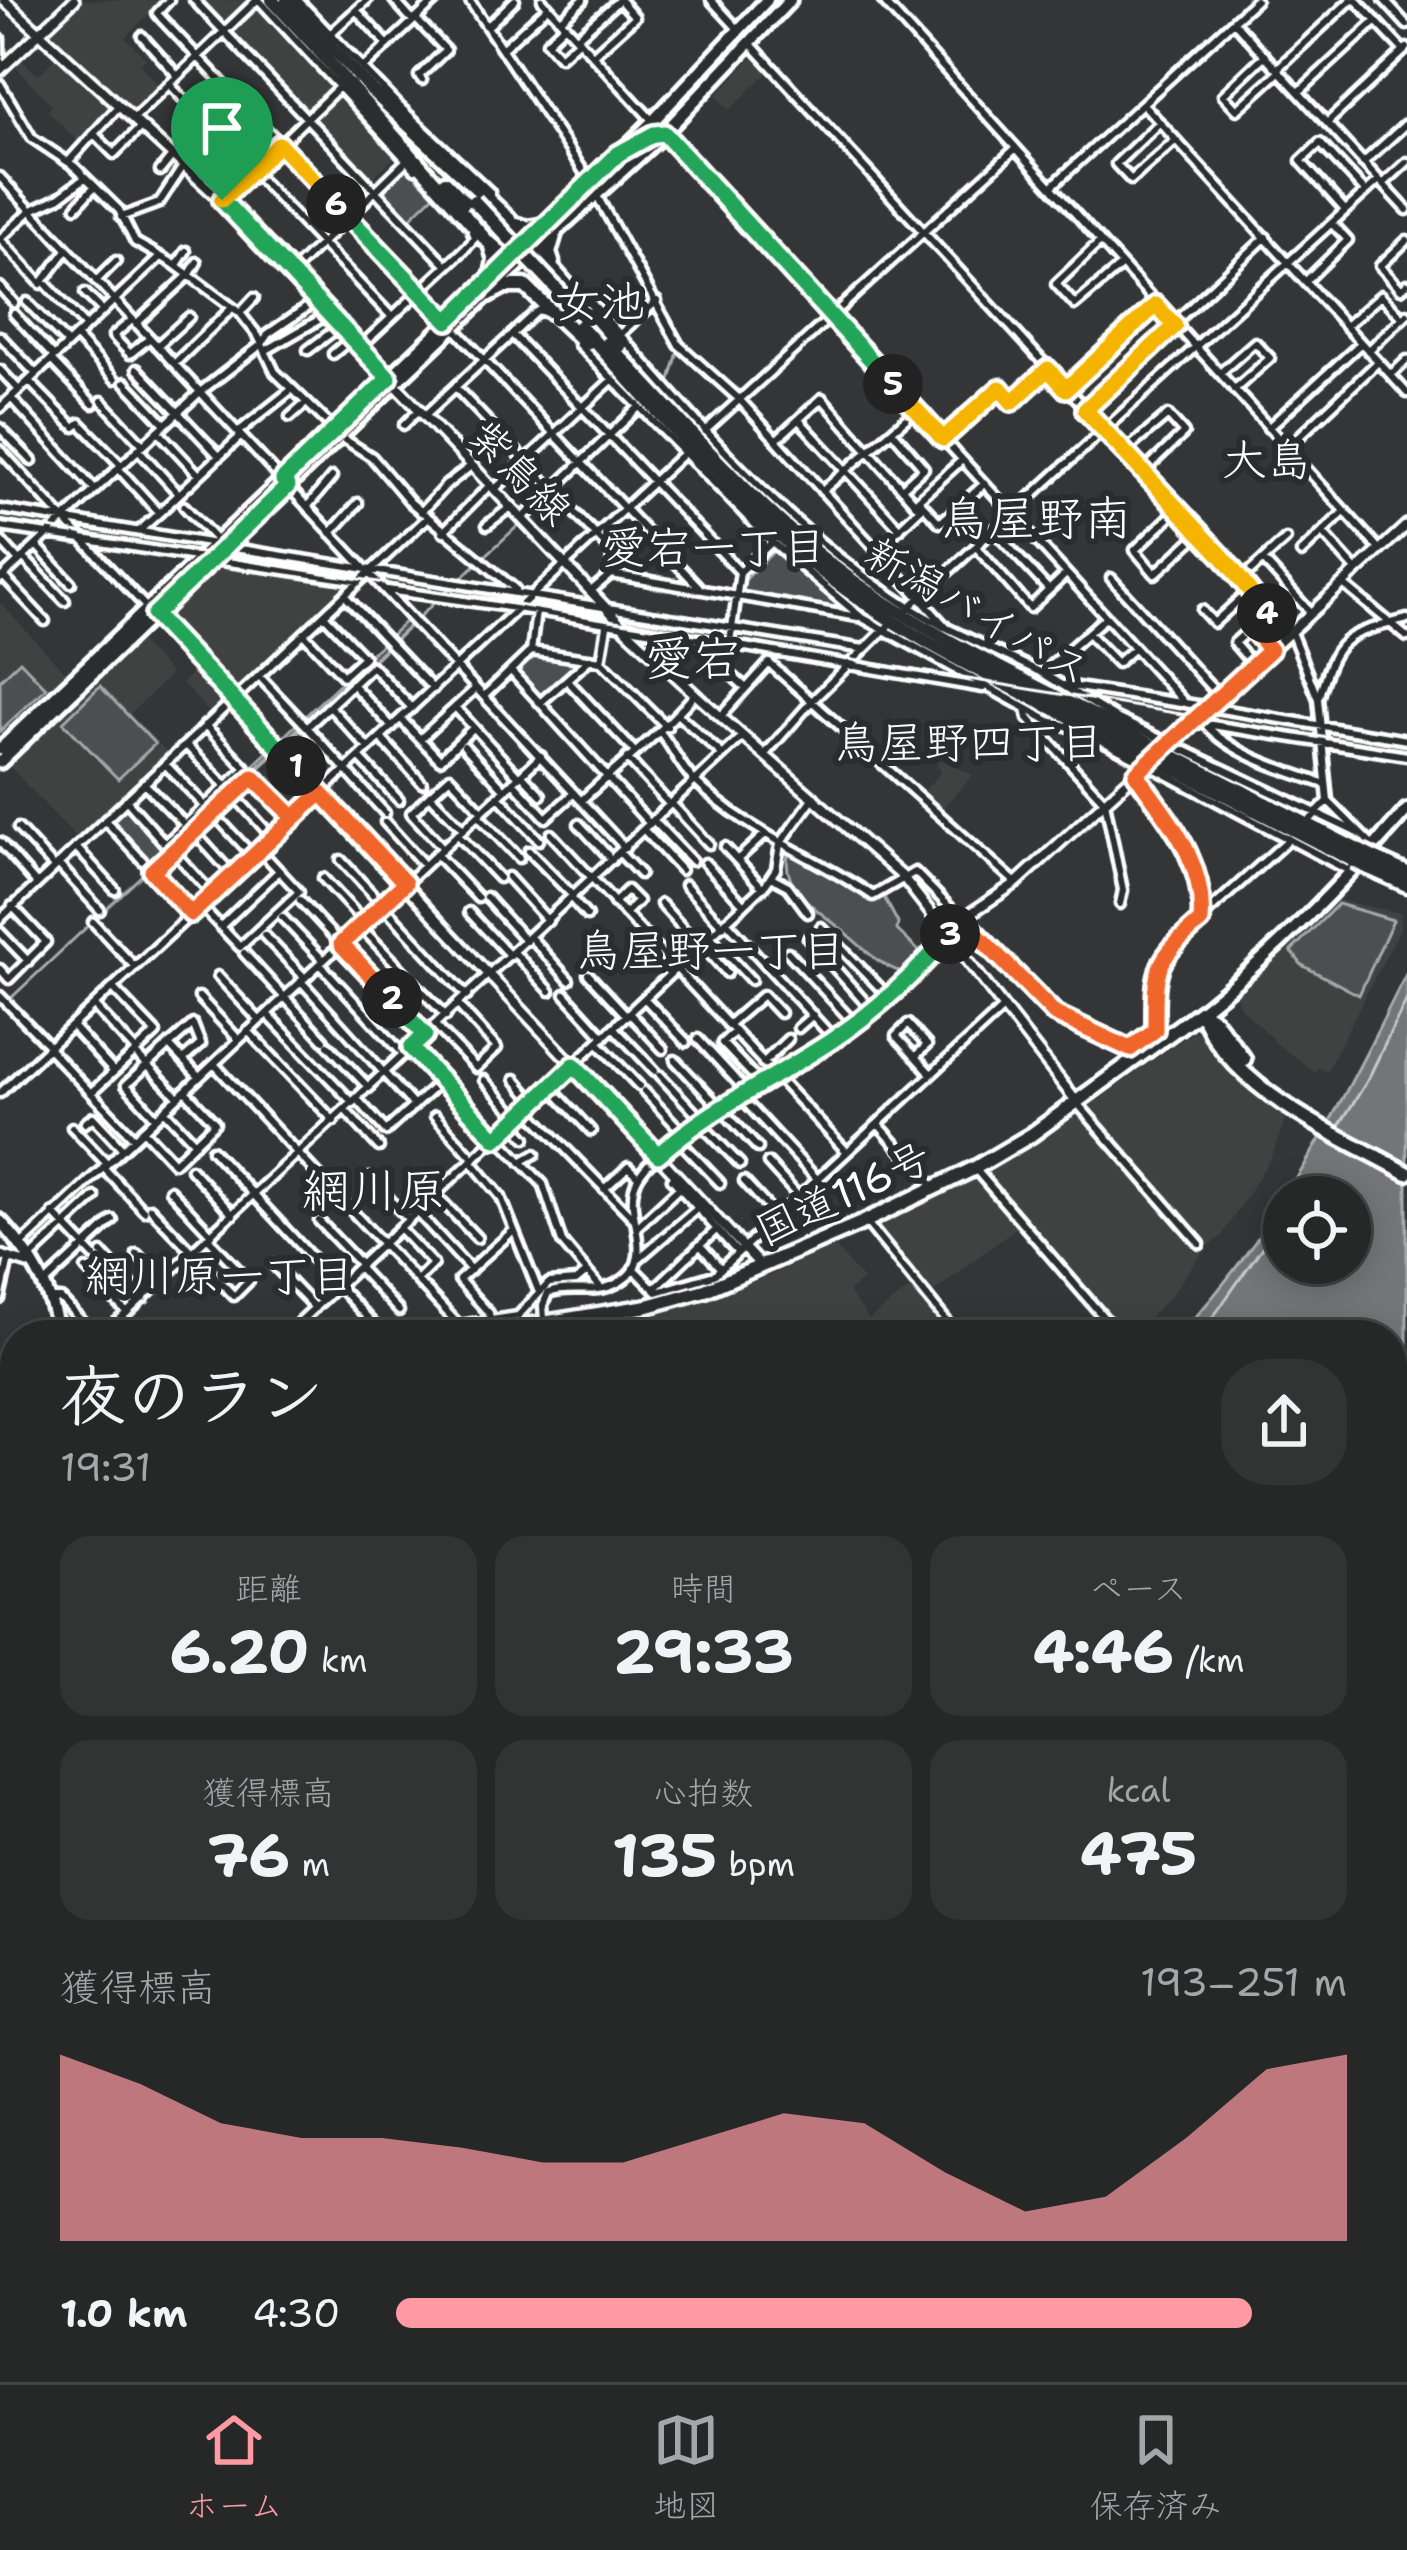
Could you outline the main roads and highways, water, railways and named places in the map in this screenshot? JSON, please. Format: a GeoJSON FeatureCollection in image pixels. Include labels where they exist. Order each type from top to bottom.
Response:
{"type":"FeatureCollection","features":[{"type":"Feature","properties":{"kind":"highway","name":"新潟バイパス"},"geometry":{"type":"LineString","coordinates":[[272,0],[804,557],[940,648],[1407,885]]}},
{"type":"Feature","properties":{"kind":"highway","name":"新潟バイパス"},"geometry":{"type":"LineString","coordinates":[[287,0],[471,204]]}},
{"type":"Feature","properties":{"kind":"highway"},"geometry":{"type":"LineString","coordinates":[[318,50],[482,239],[495,260],[489,288],[518,284],[669,431],[717,466]]}},
{"type":"Feature","properties":{"kind":"highway"},"geometry":{"type":"LineString","coordinates":[[370,89],[520,227],[551,227],[549,253],[561,277]]}},
{"type":"Feature","properties":{"kind":"highway"},"geometry":{"type":"LineString","coordinates":[[490,200],[544,307]]}},
{"type":"Feature","properties":{"kind":"highway"},"geometry":{"type":"LineString","coordinates":[[482,239],[506,255],[542,262],[561,277],[717,466]]}},
{"type":"Feature","properties":{"kind":"highway","name":"新潟バイパス"},"geometry":{"type":"LineString","coordinates":[[1365,860],[1407,873]]}},
{"type":"Feature","properties":{"kind":"highway"},"geometry":{"type":"LineString","coordinates":[[1202,1011],[1268,1089],[1407,1173]]}},
{"type":"Feature","properties":{"kind":"highway","name":"国道116号"},"geometry":{"type":"LineString","coordinates":[[586,1320],[705,1291],[975,1168],[1078,1103],[1135,1054],[1202,1011]]}},
{"type":"Feature","properties":{"kind":"highway"},"geometry":{"type":"LineString","coordinates":[[1268,1089],[1407,1164]]}},
{"type":"Feature","properties":{"kind":"main road"},"geometry":{"type":"LineString","coordinates":[[593,187],[618,154],[767,0]]}},
{"type":"Feature","properties":{"kind":"main road"},"geometry":{"type":"LineString","coordinates":[[0,749],[207,559],[593,187],[664,133],[790,0]]}},
{"type":"Feature","properties":{"kind":"main road"},"geometry":{"type":"LineString","coordinates":[[740,30],[775,16]]}},
{"type":"Feature","properties":{"kind":"main road"},"geometry":{"type":"LineString","coordinates":[[712,59],[740,43],[750,43]]}},
{"type":"Feature","properties":{"kind":"main road"},"geometry":{"type":"LineString","coordinates":[[653,121],[668,120],[691,106]]}},
{"type":"Feature","properties":{"kind":"main road"},"geometry":{"type":"LineString","coordinates":[[618,154],[664,133]]}},
{"type":"Feature","properties":{"kind":"main road"},"geometry":{"type":"LineString","coordinates":[[0,762],[151,612]]}},
{"type":"Feature","properties":{"kind":"main road"},"geometry":{"type":"LineString","coordinates":[[1202,1011],[1285,943],[1407,810]]}},
{"type":"Feature","properties":{"kind":"main road"},"geometry":{"type":"LineString","coordinates":[[0,1221],[32,1262],[51,1299],[55,1320]]}},
{"type":"Feature","properties":{"kind":"water"},"geometry":{"type":"Polygon","coordinates":[[[1407,972],[1407,1320],[1192,1320],[1263,1229],[1263,1284],[1371,1284],[1371,1176],[1297,1176],[1407,972]]]}},
{"type":"Feature","properties":{"kind":"waterway"},"geometry":{"type":"LineString","coordinates":[[465,0],[490,36]]}},
{"type":"Feature","properties":{"kind":"waterway"},"geometry":{"type":"LineString","coordinates":[[572,159],[586,181]]}},
{"type":"Feature","properties":{"kind":"waterway"},"geometry":{"type":"LineString","coordinates":[[668,331],[678,352],[670,380]]}},
{"type":"Feature","properties":{"kind":"waterway"},"geometry":{"type":"LineString","coordinates":[[281,744],[521,523]]}},
{"type":"Feature","properties":{"kind":"waterway"},"geometry":{"type":"LineString","coordinates":[[9,1000],[274,751]]}},
{"type":"Feature","properties":{"kind":"railway"},"geometry":{"type":"LineString","coordinates":[[0,520],[1407,751]]}},
{"type":"Feature","properties":{"kind":"district","name":"女池"},"geometry":{"type":"Point","coordinates":[600,301]}},
{"type":"Feature","properties":{"kind":"district","name":"大島"},"geometry":{"type":"Point","coordinates":[1267,459]}},
{"type":"Feature","properties":{"kind":"district","name":"鳥屋野南"},"geometry":{"type":"Point","coordinates":[1036,518]}},
{"type":"Feature","properties":{"kind":"district","name":"愛宕一丁目"},"geometry":{"type":"Point","coordinates":[714,547]}},
{"type":"Feature","properties":{"kind":"district","name":"愛宕"},"geometry":{"type":"Point","coordinates":[693,658]}},
{"type":"Feature","properties":{"kind":"district","name":"鳥屋野四丁目"},"geometry":{"type":"Point","coordinates":[969,742]}},
{"type":"Feature","properties":{"kind":"district","name":"鳥屋野一丁目"},"geometry":{"type":"Point","coordinates":[711,950]}},
{"type":"Feature","properties":{"kind":"district","name":"網川原"},"geometry":{"type":"Point","coordinates":[374,1190]}},
{"type":"Feature","properties":{"kind":"district","name":"網川原一丁目"},"geometry":{"type":"Point","coordinates":[220,1275]}}]}
